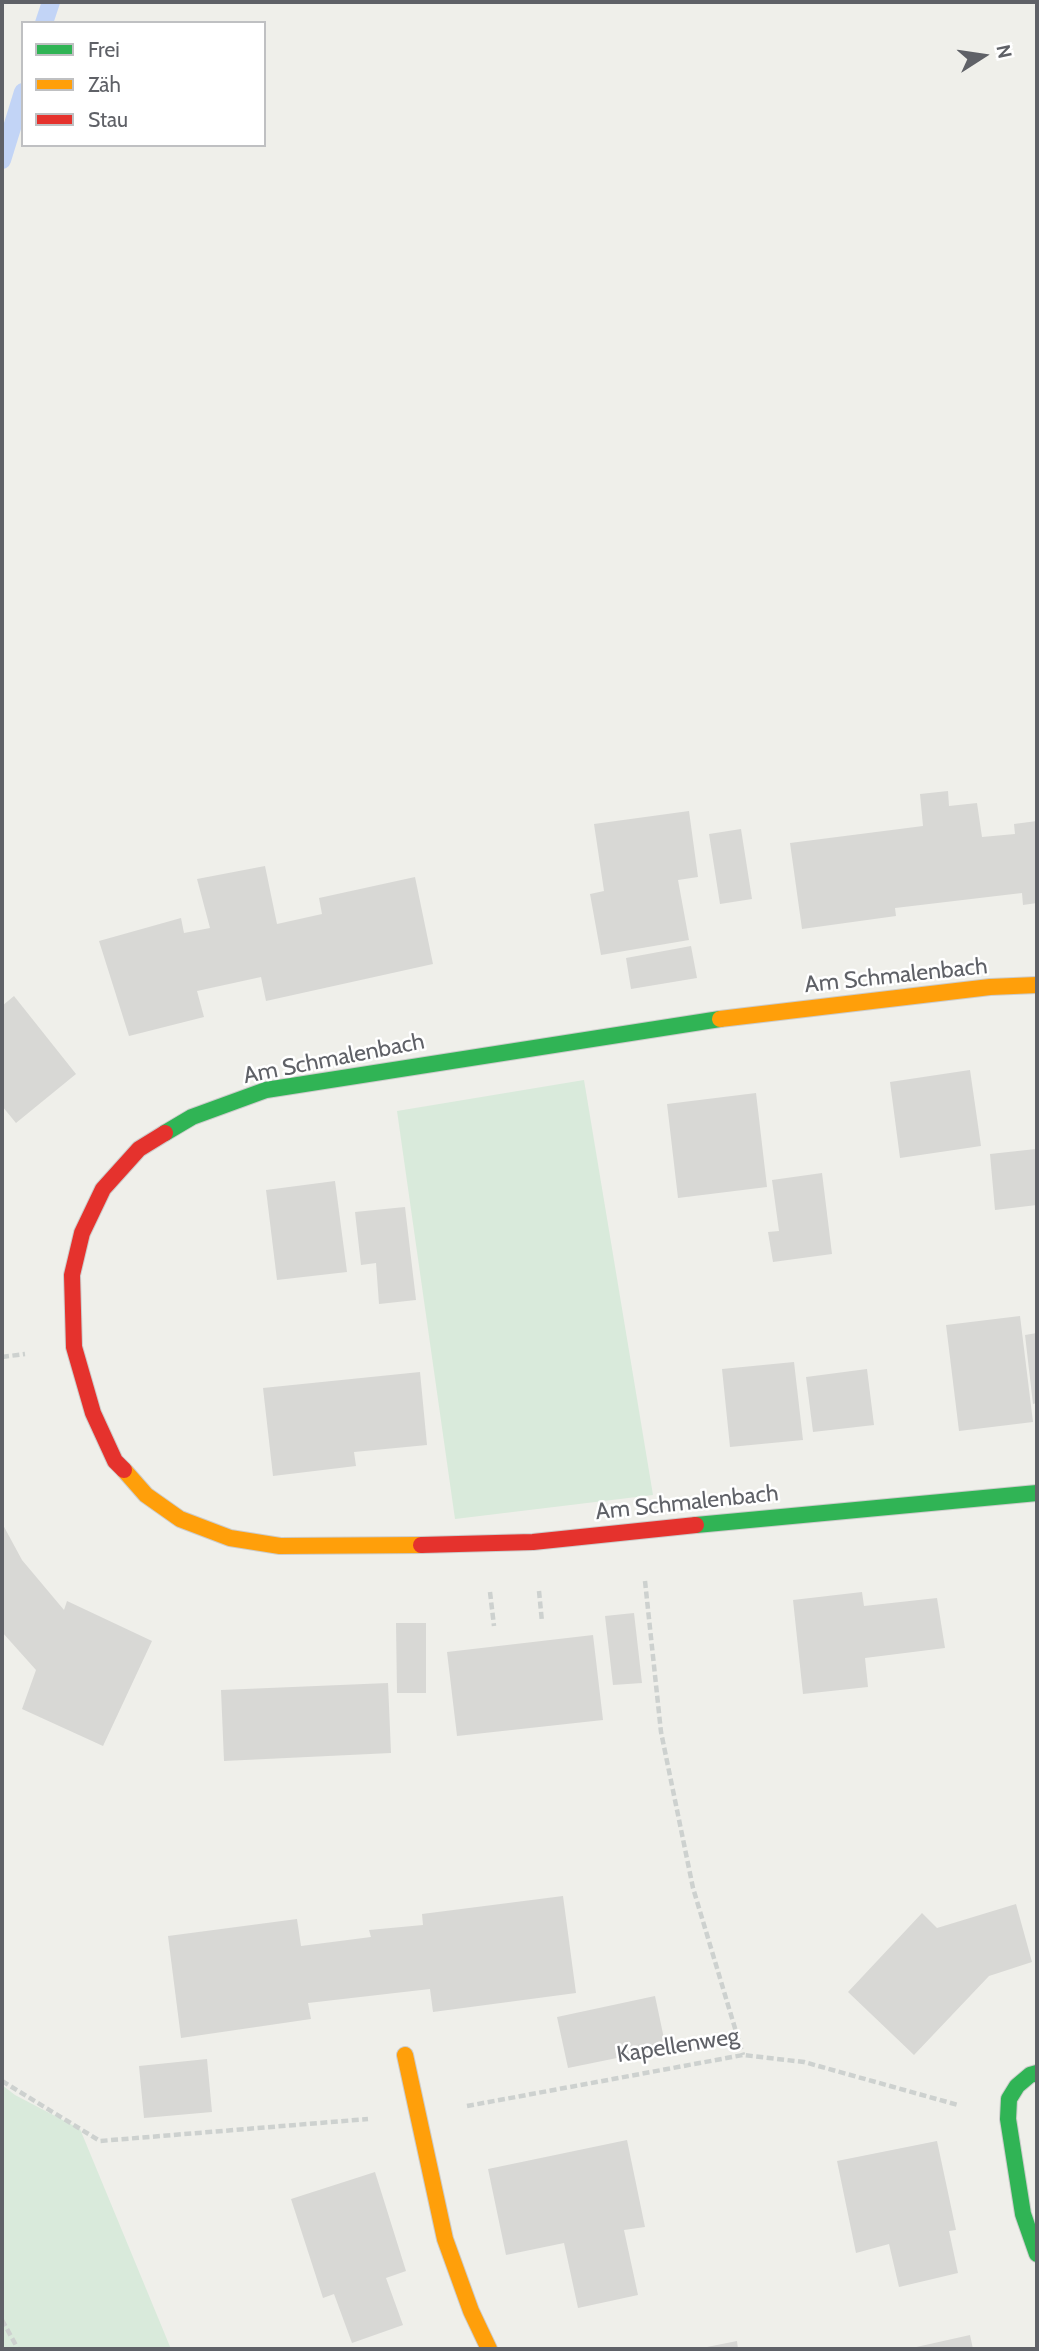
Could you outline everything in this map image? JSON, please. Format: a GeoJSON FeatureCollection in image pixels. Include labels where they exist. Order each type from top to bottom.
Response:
{"type":"FeatureCollection","features":[{"type":"Feature","properties":{"kind":"street","name":"Am Schmalenbach"},"geometry":{"type":"LineString","coordinates":[[1037,985],[990,987],[739,1016],[266,1090],[192,1117],[139,1149],[103,1189],[82,1233],[72,1275],[74,1347],[93,1413],[115,1461],[146,1495],[180,1519],[230,1538],[280,1546],[361,1547],[533,1542],[1037,1493]]}},
{"type":"Feature","properties":{"kind":"street"},"geometry":{"type":"LineString","coordinates":[[405,2055],[445,2239],[471,2311],[489,2349]]}},
{"type":"Feature","properties":{"kind":"street"},"geometry":{"type":"LineString","coordinates":[[1037,2073],[1030,2075],[1017,2087],[1009,2099],[1008,2119],[1023,2214],[1037,2254]]}},
{"type":"Feature","properties":{"kind":"path"},"geometry":{"type":"LineString","coordinates":[[639,1532],[661,1732],[693,1888],[743,2055]]}},
{"type":"Feature","properties":{"kind":"path","name":"Kapellenweg"},"geometry":{"type":"LineString","coordinates":[[2,2081],[100,2141],[417,2115],[743,2055],[804,2062],[1008,2119]]}},
{"type":"Feature","properties":{"kind":"path"},"geometry":{"type":"LineString","coordinates":[[2,2320],[18,2349]]}},
{"type":"Feature","properties":{"kind":"green space"},"geometry":{"type":"Polygon","coordinates":[[[584,1080],[653,1495],[455,1519],[397,1111],[584,1080]]]}},
{"type":"Feature","properties":{"kind":"green space"},"geometry":{"type":"Polygon","coordinates":[[[2,2085],[15,2095],[80,2129],[171,2349],[2,2349],[2,2085]]]}},
{"type":"Feature","properties":{"kind":"building"},"geometry":{"type":"Polygon","coordinates":[[[948,791],[949,806],[977,803],[982,837],[1015,834],[1014,824],[1037,821],[1037,903],[1023,905],[1022,893],[895,908],[896,916],[802,929],[790,843],[923,826],[920,794],[948,791]]]}},
{"type":"Feature","properties":{"kind":"building"},"geometry":{"type":"Polygon","coordinates":[[[689,811],[698,877],[678,880],[689,940],[601,955],[590,894],[604,891],[594,824],[689,811]]]}},
{"type":"Feature","properties":{"kind":"building"},"geometry":{"type":"Polygon","coordinates":[[[741,829],[752,899],[720,904],[709,834],[741,829]]]}},
{"type":"Feature","properties":{"kind":"building"},"geometry":{"type":"Polygon","coordinates":[[[265,866],[277,924],[322,914],[319,898],[415,877],[433,964],[266,1001],[261,977],[197,991],[204,1017],[129,1036],[99,941],[181,918],[184,933],[210,928],[197,879],[265,866]]]}},
{"type":"Feature","properties":{"kind":"building"},"geometry":{"type":"Polygon","coordinates":[[[691,946],[697,978],[631,989],[626,958],[691,946]]]}},
{"type":"Feature","properties":{"kind":"building"},"geometry":{"type":"Polygon","coordinates":[[[14,996],[76,1074],[16,1123],[2,1106],[2,1006],[14,996]]]}},
{"type":"Feature","properties":{"kind":"building"},"geometry":{"type":"Polygon","coordinates":[[[970,1070],[981,1146],[900,1158],[890,1082],[970,1070]]]}},
{"type":"Feature","properties":{"kind":"building"},"geometry":{"type":"Polygon","coordinates":[[[756,1093],[767,1187],[678,1198],[667,1104],[756,1093]]]}},
{"type":"Feature","properties":{"kind":"building"},"geometry":{"type":"Polygon","coordinates":[[[1036,1149],[1037,1205],[995,1210],[990,1154],[1036,1149]]]}},
{"type":"Feature","properties":{"kind":"building"},"geometry":{"type":"Polygon","coordinates":[[[822,1173],[832,1254],[773,1262],[768,1232],[779,1231],[772,1180],[822,1173]]]}},
{"type":"Feature","properties":{"kind":"building"},"geometry":{"type":"Polygon","coordinates":[[[335,1181],[347,1272],[277,1280],[266,1190],[335,1181]]]}},
{"type":"Feature","properties":{"kind":"building"},"geometry":{"type":"Polygon","coordinates":[[[405,1207],[416,1300],[379,1304],[376,1263],[361,1265],[355,1212],[405,1207]]]}},
{"type":"Feature","properties":{"kind":"building"},"geometry":{"type":"Polygon","coordinates":[[[1020,1316],[1033,1422],[959,1431],[946,1325],[1020,1316]]]}},
{"type":"Feature","properties":{"kind":"building"},"geometry":{"type":"Polygon","coordinates":[[[1037,1333],[1037,1403],[1033,1404],[1025,1335],[1037,1333]]]}},
{"type":"Feature","properties":{"kind":"building"},"geometry":{"type":"Polygon","coordinates":[[[794,1362],[803,1440],[730,1447],[722,1369],[794,1362]]]}},
{"type":"Feature","properties":{"kind":"building"},"geometry":{"type":"Polygon","coordinates":[[[867,1369],[874,1425],[813,1432],[806,1377],[867,1369]]]}},
{"type":"Feature","properties":{"kind":"building"},"geometry":{"type":"Polygon","coordinates":[[[420,1372],[427,1445],[354,1452],[356,1466],[273,1476],[263,1388],[420,1372]]]}},
{"type":"Feature","properties":{"kind":"building"},"geometry":{"type":"Polygon","coordinates":[[[2,1523],[22,1560],[64,1610],[67,1601],[152,1641],[103,1746],[22,1709],[36,1670],[2,1632],[2,1523]]]}},
{"type":"Feature","properties":{"kind":"building"},"geometry":{"type":"Polygon","coordinates":[[[862,1592],[864,1606],[937,1598],[945,1648],[865,1658],[868,1687],[803,1694],[793,1600],[862,1592]]]}},
{"type":"Feature","properties":{"kind":"building"},"geometry":{"type":"Polygon","coordinates":[[[634,1613],[642,1683],[613,1685],[605,1616],[634,1613]]]}},
{"type":"Feature","properties":{"kind":"building"},"geometry":{"type":"Polygon","coordinates":[[[396,1623],[426,1623],[426,1693],[397,1693],[396,1623]]]}},
{"type":"Feature","properties":{"kind":"building"},"geometry":{"type":"Polygon","coordinates":[[[593,1635],[603,1720],[457,1736],[447,1652],[593,1635]]]}},
{"type":"Feature","properties":{"kind":"building"},"geometry":{"type":"Polygon","coordinates":[[[388,1683],[391,1753],[224,1761],[221,1690],[388,1683]]]}},
{"type":"Feature","properties":{"kind":"building"},"geometry":{"type":"Polygon","coordinates":[[[563,1896],[576,1993],[433,2012],[430,1989],[308,2003],[311,2019],[181,2038],[168,1936],[297,1919],[301,1946],[371,1937],[369,1930],[423,1925],[422,1914],[563,1896]]]}},
{"type":"Feature","properties":{"kind":"building"},"geometry":{"type":"Polygon","coordinates":[[[1016,1904],[1032,1962],[989,1976],[914,2055],[848,1992],[922,1913],[937,1928],[1016,1904]]]}},
{"type":"Feature","properties":{"kind":"building"},"geometry":{"type":"Polygon","coordinates":[[[655,1996],[666,2048],[568,2068],[557,2017],[655,1996]]]}},
{"type":"Feature","properties":{"kind":"building"},"geometry":{"type":"Polygon","coordinates":[[[207,2059],[212,2112],[144,2118],[139,2066],[207,2059]]]}},
{"type":"Feature","properties":{"kind":"building"},"geometry":{"type":"Polygon","coordinates":[[[627,2140],[645,2227],[624,2230],[638,2295],[578,2308],[564,2243],[506,2255],[488,2169],[627,2140]]]}},
{"type":"Feature","properties":{"kind":"building"},"geometry":{"type":"Polygon","coordinates":[[[937,2141],[956,2230],[949,2231],[958,2273],[899,2287],[889,2244],[856,2253],[837,2161],[937,2141]]]}},
{"type":"Feature","properties":{"kind":"building"},"geometry":{"type":"Polygon","coordinates":[[[375,2172],[406,2271],[386,2278],[403,2325],[352,2343],[334,2294],[323,2298],[291,2199],[375,2172]]]}},
{"type":"Feature","properties":{"kind":"building"},"geometry":{"type":"Polygon","coordinates":[[[970,2335],[973,2349],[912,2349],[912,2348],[970,2335]]]}},
{"type":"Feature","properties":{"kind":"building"},"geometry":{"type":"Polygon","coordinates":[[[737,2341],[738,2349],[702,2349],[702,2348],[737,2341]]]}},
{"type":"Feature","properties":{"kind":"waterway"},"geometry":{"type":"LineString","coordinates":[[45,21],[51,2]]}},
{"type":"Feature","properties":{"kind":"waterway"},"geometry":{"type":"LineString","coordinates":[[2,160],[21,98]]}},
{"type":"Feature","properties":{"kind":"traffic: fast"},"geometry":{"type":"LineString","coordinates":[[165,1133],[192,1117],[266,1090],[720,1019]]}},
{"type":"Feature","properties":{"kind":"traffic: fast"},"geometry":{"type":"LineString","coordinates":[[696,1525],[1037,1493]]}},
{"type":"Feature","properties":{"kind":"traffic: fast"},"geometry":{"type":"LineString","coordinates":[[1037,2073],[1030,2075],[1017,2086],[1009,2099],[1008,2119],[1023,2214],[1037,2254]]}},
{"type":"Feature","properties":{"kind":"traffic: slow"},"geometry":{"type":"LineString","coordinates":[[720,1019],[990,987],[1037,985]]}},
{"type":"Feature","properties":{"kind":"traffic: slow"},"geometry":{"type":"LineString","coordinates":[[124,1470],[146,1495],[180,1519],[230,1538],[280,1546],[421,1545]]}},
{"type":"Feature","properties":{"kind":"traffic: slow"},"geometry":{"type":"LineString","coordinates":[[405,2055],[445,2239],[471,2311],[489,2349]]}},
{"type":"Feature","properties":{"kind":"traffic: jam"},"geometry":{"type":"LineString","coordinates":[[124,1470],[115,1461],[93,1413],[74,1347],[72,1275],[82,1233],[103,1189],[139,1149],[165,1133]]}},
{"type":"Feature","properties":{"kind":"traffic: jam"},"geometry":{"type":"LineString","coordinates":[[421,1545],[533,1542],[696,1525]]}}]}
